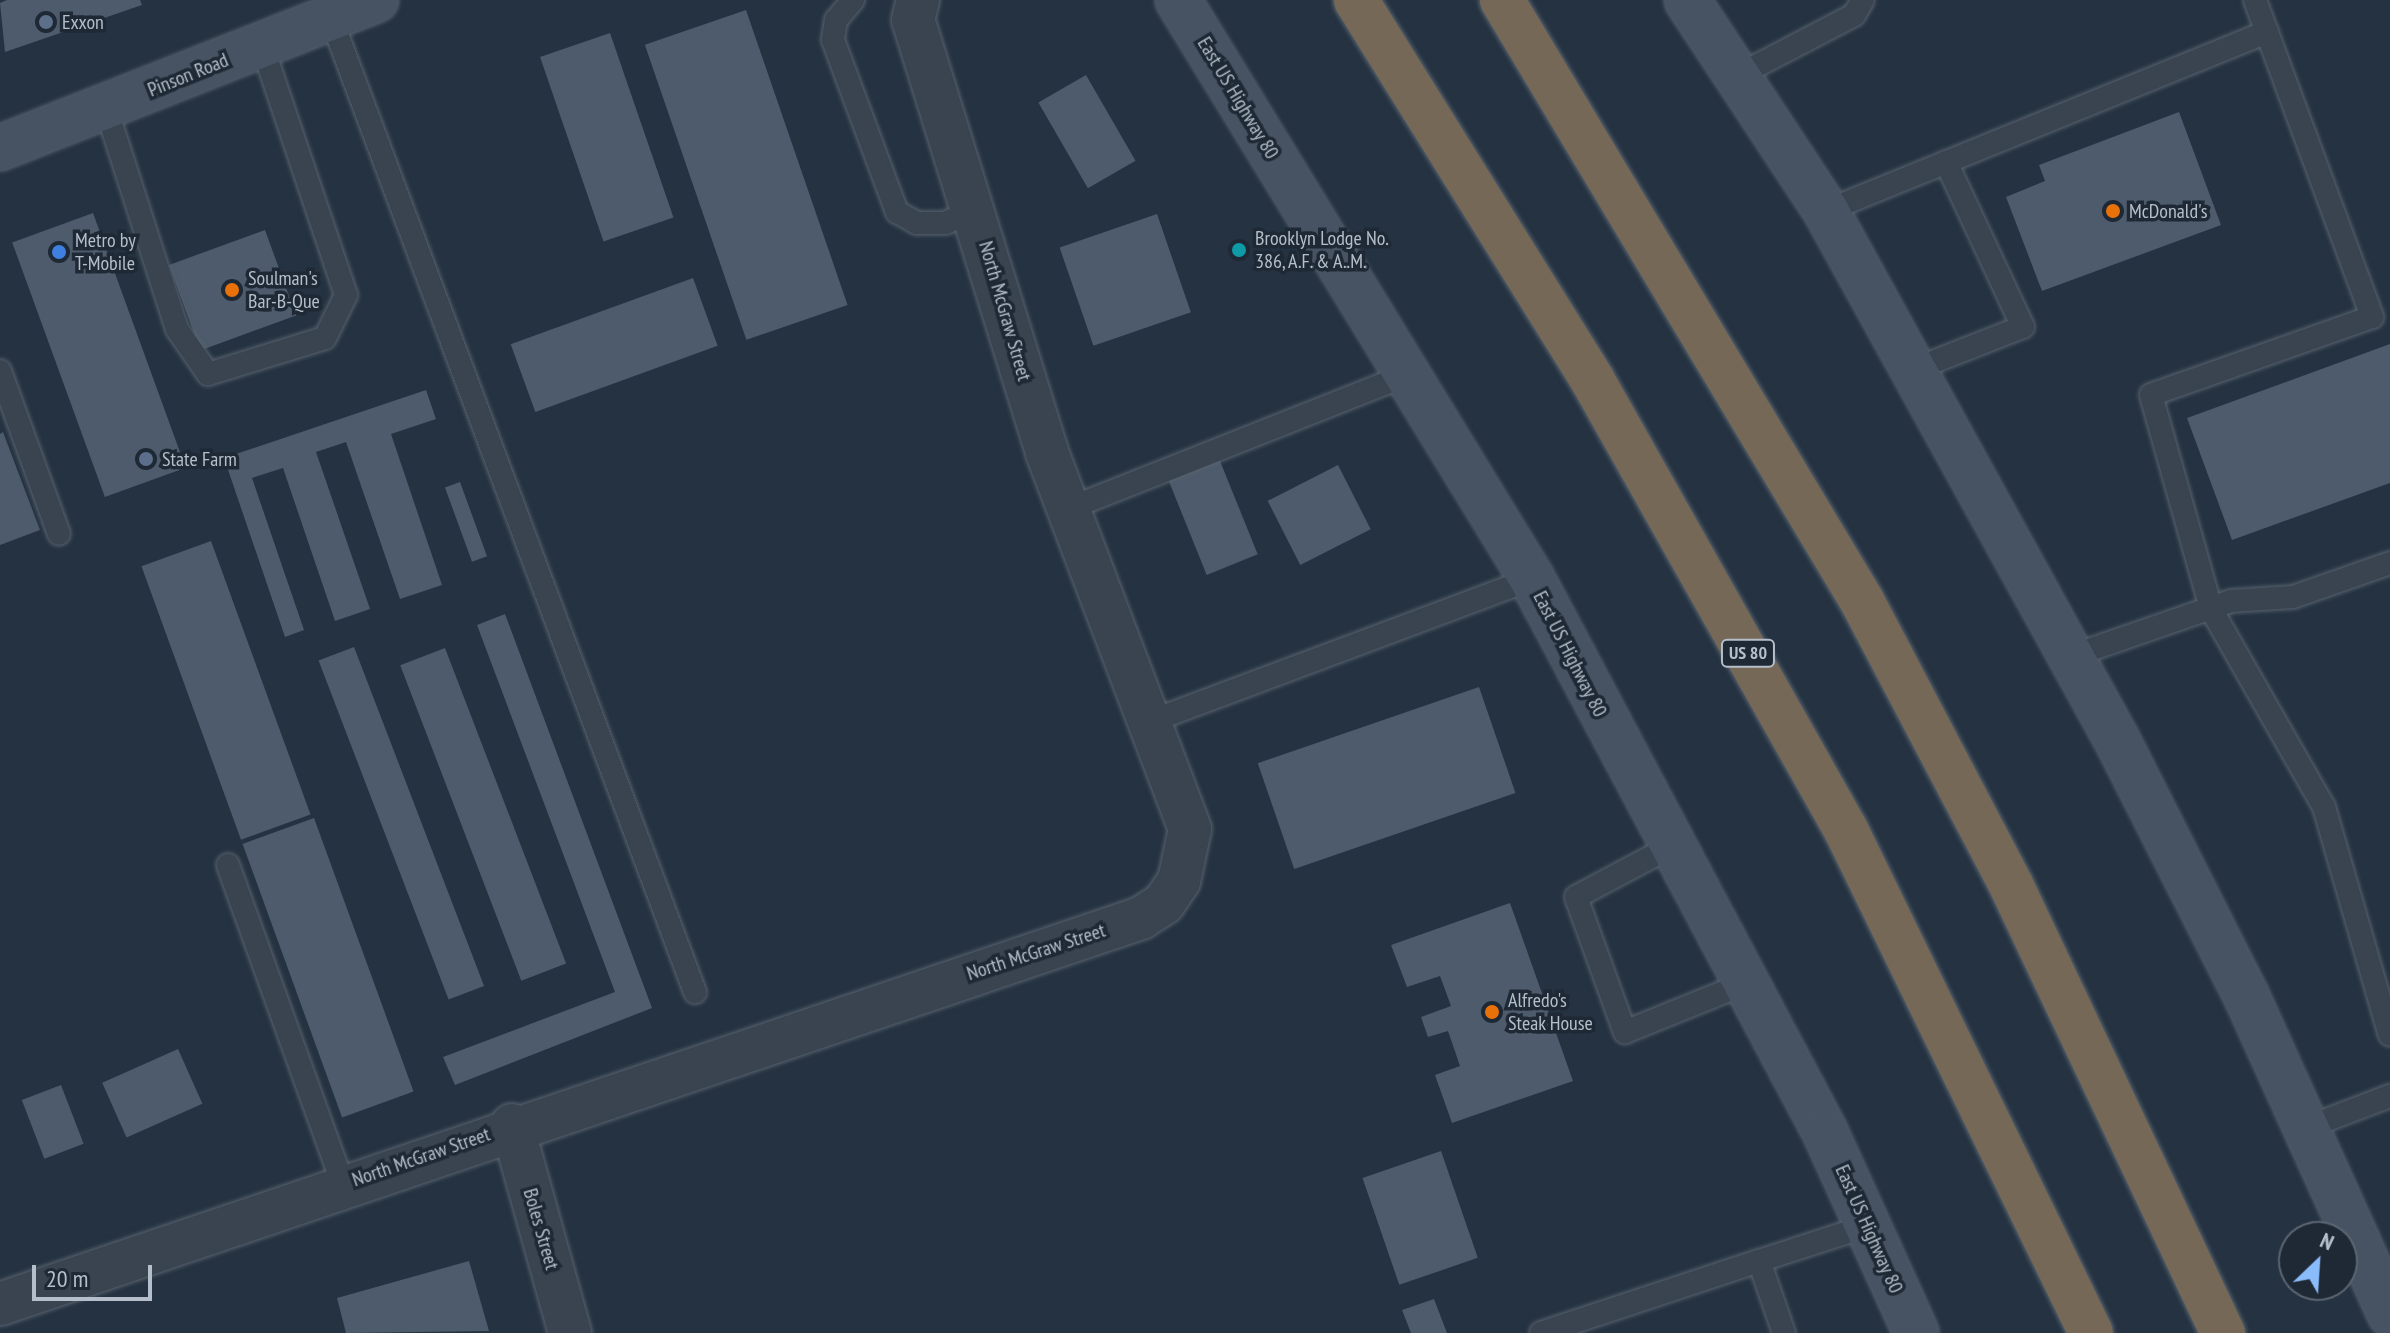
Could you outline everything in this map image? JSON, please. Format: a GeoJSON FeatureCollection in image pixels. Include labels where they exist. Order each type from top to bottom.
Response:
{"type":"FeatureCollection","features":[{"type":"Feature","properties":{"kind":"highway","name":"US 80"},"geometry":{"type":"LineString","coordinates":[[1356,0],[1593,381],[1846,830],[2091,1333]]}},
{"type":"Feature","properties":{"kind":"highway"},"geometry":{"type":"LineString","coordinates":[[1502,0],[1862,601],[2018,899],[2223,1333]]}},
{"type":"Feature","properties":{"kind":"main road","name":"Pinson Road"},"geometry":{"type":"LineString","coordinates":[[0,148],[262,46],[328,9],[376,0]]}},
{"type":"Feature","properties":{"kind":"main road","name":"East US Highway 80"},"geometry":{"type":"LineString","coordinates":[[1178,0],[1532,579],[1744,984],[1867,1226],[1916,1333]]}},
{"type":"Feature","properties":{"kind":"main road"},"geometry":{"type":"LineString","coordinates":[[1687,0],[1826,211],[2072,656],[2306,1128],[2390,1314]]}},
{"type":"Feature","properties":{"kind":"street","name":"North McGraw Street"},"geometry":{"type":"LineString","coordinates":[[0,1304],[512,1125],[1153,910],[1179,881],[1190,829],[1068,509],[913,20],[918,0]]}},
{"type":"Feature","properties":{"kind":"street","name":"Boles Street"},"geometry":{"type":"LineString","coordinates":[[512,1125],[570,1333]]}},
{"type":"Feature","properties":{"kind":"lane"},"geometry":{"type":"LineString","coordinates":[[853,0],[836,20],[833,40],[897,212],[917,223],[945,223],[975,210]]}},
{"type":"Feature","properties":{"kind":"lane"},"geometry":{"type":"LineString","coordinates":[[1737,76],[1854,15],[1863,0]]}},
{"type":"Feature","properties":{"kind":"lane"},"geometry":{"type":"LineString","coordinates":[[2255,0],[2381,314],[2151,395],[2211,609],[2324,807],[2390,1035]]}},
{"type":"Feature","properties":{"kind":"lane"},"geometry":{"type":"LineString","coordinates":[[328,9],[695,992]]}},
{"type":"Feature","properties":{"kind":"lane"},"geometry":{"type":"LineString","coordinates":[[1826,211],[2267,32]]}},
{"type":"Feature","properties":{"kind":"lane"},"geometry":{"type":"LineString","coordinates":[[106,108],[177,329],[208,374],[325,338],[346,295],[262,46]]}},
{"type":"Feature","properties":{"kind":"lane"},"geometry":{"type":"LineString","coordinates":[[1915,369],[2023,327],[1946,162]]}},
{"type":"Feature","properties":{"kind":"lane"},"geometry":{"type":"LineString","coordinates":[[0,371],[59,534]]}},
{"type":"Feature","properties":{"kind":"lane"},"geometry":{"type":"LineString","coordinates":[[1068,509],[1406,375]]}},
{"type":"Feature","properties":{"kind":"lane"},"geometry":{"type":"LineString","coordinates":[[2072,656],[2211,609],[2293,597],[2390,563]]}},
{"type":"Feature","properties":{"kind":"lane"},"geometry":{"type":"LineString","coordinates":[[1149,722],[1532,579]]}},
{"type":"Feature","properties":{"kind":"lane"},"geometry":{"type":"LineString","coordinates":[[1670,847],[1576,897],[1625,1032],[1744,984]]}},
{"type":"Feature","properties":{"kind":"lane"},"geometry":{"type":"LineString","coordinates":[[228,865],[343,1184]]}},
{"type":"Feature","properties":{"kind":"lane"},"geometry":{"type":"LineString","coordinates":[[2306,1128],[2390,1096]]}},
{"type":"Feature","properties":{"kind":"lane"},"geometry":{"type":"LineString","coordinates":[[1541,1333],[1867,1226]]}},
{"type":"Feature","properties":{"kind":"lane"},"geometry":{"type":"LineString","coordinates":[[1759,1261],[1784,1333]]}},
{"type":"Feature","properties":{"kind":"building","name":"Exxon"},"geometry":{"type":"Polygon","coordinates":[[[7,0],[140,0],[142,5],[5,52],[0,3],[7,0]]]}},
{"type":"Feature","properties":{"kind":"building"},"geometry":{"type":"Polygon","coordinates":[[[746,10],[848,305],[746,340],[645,45],[746,10]]]}},
{"type":"Feature","properties":{"kind":"building"},"geometry":{"type":"Polygon","coordinates":[[[610,33],[673,217],[604,241],[540,57],[610,33]]]}},
{"type":"Feature","properties":{"kind":"building"},"geometry":{"type":"Polygon","coordinates":[[[1086,75],[1136,161],[1088,188],[1038,102],[1086,75]]]}},
{"type":"Feature","properties":{"kind":"building","name":"McDonald's"},"geometry":{"type":"Polygon","coordinates":[[[2179,112],[2221,225],[2042,291],[2006,197],[2045,181],[2039,165],[2179,112]]]}},
{"type":"Feature","properties":{"kind":"building"},"geometry":{"type":"Polygon","coordinates":[[[93,213],[186,468],[105,497],[12,242],[93,213]]]}},
{"type":"Feature","properties":{"kind":"building"},"geometry":{"type":"Polygon","coordinates":[[[1157,214],[1191,312],[1093,346],[1060,248],[1157,214]]]}},
{"type":"Feature","properties":{"kind":"building","name":"Soulman's Bar-B-Que"},"geometry":{"type":"Polygon","coordinates":[[[265,230],[296,316],[200,350],[169,265],[265,230]]]}},
{"type":"Feature","properties":{"kind":"building"},"geometry":{"type":"Polygon","coordinates":[[[693,278],[718,346],[535,412],[511,344],[693,278]]]}},
{"type":"Feature","properties":{"kind":"building"},"geometry":{"type":"Polygon","coordinates":[[[2390,344],[2390,483],[2232,540],[2187,418],[2390,344]]]}},
{"type":"Feature","properties":{"kind":"building"},"geometry":{"type":"Polygon","coordinates":[[[426,390],[436,419],[391,434],[442,585],[400,599],[346,442],[316,452],[370,609],[335,621],[283,468],[252,478],[304,630],[285,637],[224,458],[426,390]]]}},
{"type":"Feature","properties":{"kind":"building"},"geometry":{"type":"Polygon","coordinates":[[[3,432],[40,530],[0,545],[0,434],[3,432]]]}},
{"type":"Feature","properties":{"kind":"building"},"geometry":{"type":"Polygon","coordinates":[[[1218,456],[1258,554],[1207,575],[1167,477],[1218,456]]]}},
{"type":"Feature","properties":{"kind":"building"},"geometry":{"type":"Polygon","coordinates":[[[1338,465],[1371,529],[1300,565],[1268,501],[1338,465]]]}},
{"type":"Feature","properties":{"kind":"building"},"geometry":{"type":"Polygon","coordinates":[[[460,482],[487,556],[472,562],[445,487],[460,482]]]}},
{"type":"Feature","properties":{"kind":"building"},"geometry":{"type":"Polygon","coordinates":[[[211,541],[311,814],[241,840],[141,566],[211,541]]]}},
{"type":"Feature","properties":{"kind":"building"},"geometry":{"type":"Polygon","coordinates":[[[505,614],[652,1008],[455,1085],[443,1057],[615,992],[477,625],[505,614]]]}},
{"type":"Feature","properties":{"kind":"building"},"geometry":{"type":"Polygon","coordinates":[[[354,647],[484,986],[449,1000],[319,661],[354,647]]]}},
{"type":"Feature","properties":{"kind":"building"},"geometry":{"type":"Polygon","coordinates":[[[445,648],[566,964],[521,981],[400,665],[445,648]]]}},
{"type":"Feature","properties":{"kind":"building"},"geometry":{"type":"Polygon","coordinates":[[[1479,687],[1515,793],[1294,869],[1258,763],[1479,687]]]}},
{"type":"Feature","properties":{"kind":"building"},"geometry":{"type":"Polygon","coordinates":[[[314,818],[414,1091],[342,1117],[243,844],[314,818]]]}},
{"type":"Feature","properties":{"kind":"building","name":"Alfredo's Steak House"},"geometry":{"type":"Polygon","coordinates":[[[1510,903],[1573,1081],[1452,1123],[1435,1075],[1460,1066],[1448,1031],[1428,1037],[1421,1017],[1451,1006],[1440,976],[1407,987],[1391,945],[1510,903]]]}},
{"type":"Feature","properties":{"kind":"building"},"geometry":{"type":"Polygon","coordinates":[[[178,1049],[202,1104],[127,1138],[102,1083],[178,1049]]]}},
{"type":"Feature","properties":{"kind":"building"},"geometry":{"type":"Polygon","coordinates":[[[61,1085],[84,1144],[44,1159],[22,1100],[61,1085]]]}},
{"type":"Feature","properties":{"kind":"building"},"geometry":{"type":"Polygon","coordinates":[[[1441,1151],[1478,1258],[1399,1285],[1363,1178],[1441,1151]]]}},
{"type":"Feature","properties":{"kind":"building"},"geometry":{"type":"Polygon","coordinates":[[[469,1261],[489,1331],[346,1333],[337,1298],[469,1261]]]}},
{"type":"Feature","properties":{"kind":"building"},"geometry":{"type":"Polygon","coordinates":[[[1434,1299],[1447,1333],[1411,1333],[1402,1310],[1434,1299]]]}},
{"type":"Feature","properties":{"kind":"place","name":"Exxon"},"geometry":{"type":"Point","coordinates":[46,22]}},
{"type":"Feature","properties":{"kind":"place","name":"McDonald's"},"geometry":{"type":"Point","coordinates":[2113,211]}},
{"type":"Feature","properties":{"kind":"place","name":"Brooklyn Lodge No. 386, A.F. & A..M."},"geometry":{"type":"Point","coordinates":[1239,250]}},
{"type":"Feature","properties":{"kind":"place","name":"Metro by T-Mobile"},"geometry":{"type":"Point","coordinates":[59,252]}},
{"type":"Feature","properties":{"kind":"place","name":"Soulman's Bar-B-Que"},"geometry":{"type":"Point","coordinates":[232,290]}},
{"type":"Feature","properties":{"kind":"place","name":"State Farm"},"geometry":{"type":"Point","coordinates":[146,459]}},
{"type":"Feature","properties":{"kind":"place","name":"Alfredo's Steak House"},"geometry":{"type":"Point","coordinates":[1492,1012]}}]}
